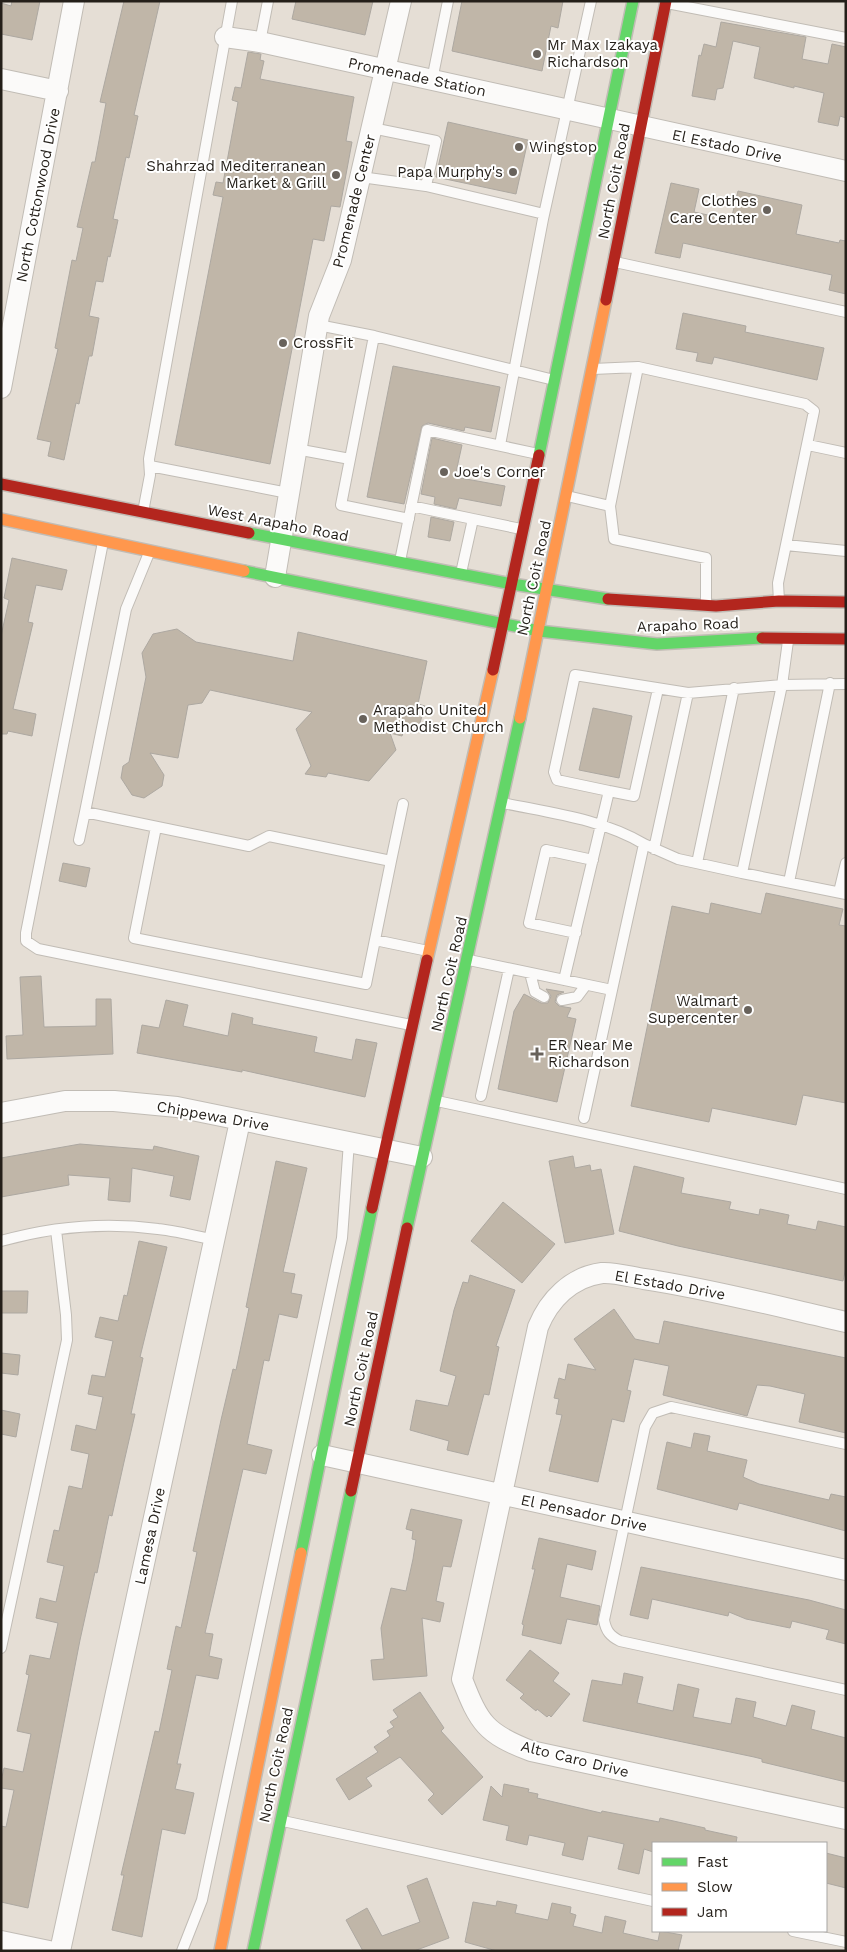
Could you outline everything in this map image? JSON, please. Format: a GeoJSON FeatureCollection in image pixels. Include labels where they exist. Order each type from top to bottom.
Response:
{"type":"FeatureCollection","features":[{"type":"Feature","properties":{"kind":"main road","name":"North Coit Road"},"geometry":{"type":"LineString","coordinates":[[220,1951],[384,1149],[524,530],[633,1]]}},
{"type":"Feature","properties":{"kind":"main road","name":"North Coit Road"},"geometry":{"type":"LineString","coordinates":[[253,1951],[279,1820],[422,1158],[468,960],[548,590],[567,496],[587,367],[613,262],[666,2]]}},
{"type":"Feature","properties":{"kind":"main road"},"geometry":{"type":"LineString","coordinates":[[571,300],[577,319]]}},
{"type":"Feature","properties":{"kind":"main road","name":"West Arapaho Road"},"geometry":{"type":"LineString","coordinates":[[1,484],[548,590]]}},
{"type":"Feature","properties":{"kind":"main road"},"geometry":{"type":"LineString","coordinates":[[1,519],[150,552],[502,624]]}},
{"type":"Feature","properties":{"kind":"main road","name":"Arapaho Road"},"geometry":{"type":"LineString","coordinates":[[548,590],[620,601],[706,605],[780,606],[846,602]]}},
{"type":"Feature","properties":{"kind":"main road","name":"Arapaho Road"},"geometry":{"type":"LineString","coordinates":[[502,624],[538,631],[657,644],[787,635],[846,640]]}},
{"type":"Feature","properties":{"kind":"main road"},"geometry":{"type":"LineString","coordinates":[[429,951],[468,960]]}},
{"type":"Feature","properties":{"kind":"street","name":"North Cottonwood Drive"},"geometry":{"type":"LineString","coordinates":[[1,388],[74,1]]}},
{"type":"Feature","properties":{"kind":"street","name":"Promenade Center"},"geometry":{"type":"LineString","coordinates":[[274,577],[318,325],[341,260],[402,1]]}},
{"type":"Feature","properties":{"kind":"street","name":"Promenade Station"},"geometry":{"type":"LineString","coordinates":[[225,37],[260,42],[608,120]]}},
{"type":"Feature","properties":{"kind":"street"},"geometry":{"type":"LineString","coordinates":[[1,79],[58,91]]}},
{"type":"Feature","properties":{"kind":"street","name":"El Estado Drive"},"geometry":{"type":"LineString","coordinates":[[608,120],[846,171]]}},
{"type":"Feature","properties":{"kind":"street","name":"Chippewa Drive"},"geometry":{"type":"LineString","coordinates":[[1,1113],[65,1101],[114,1101],[177,1107],[422,1158]]}},
{"type":"Feature","properties":{"kind":"street","name":"Lamesa Drive"},"geometry":{"type":"LineString","coordinates":[[60,1951],[240,1121]]}},
{"type":"Feature","properties":{"kind":"street","name":"El Estado Drive"},"geometry":{"type":"LineString","coordinates":[[501,1494],[538,1327],[544,1311],[560,1293],[577,1281],[603,1273],[663,1282],[846,1322]]}},
{"type":"Feature","properties":{"kind":"street","name":"El Pensador Drive"},"geometry":{"type":"LineString","coordinates":[[322,1455],[846,1570]]}},
{"type":"Feature","properties":{"kind":"street","name":"Alto Caro Drive"},"geometry":{"type":"LineString","coordinates":[[501,1494],[462,1678],[475,1711],[488,1728],[507,1742],[531,1751],[846,1819]]}},
{"type":"Feature","properties":{"kind":"street"},"geometry":{"type":"LineString","coordinates":[[1,1941],[49,1951]]}},
{"type":"Feature","properties":{"kind":"lane"},"geometry":{"type":"LineString","coordinates":[[143,512],[232,1]]}},
{"type":"Feature","properties":{"kind":"lane"},"geometry":{"type":"LineString","coordinates":[[260,42],[268,1]]}},
{"type":"Feature","properties":{"kind":"lane"},"geometry":{"type":"LineString","coordinates":[[432,80],[448,1]]}},
{"type":"Feature","properties":{"kind":"lane"},"geometry":{"type":"LineString","coordinates":[[500,445],[544,214],[591,1]]}},
{"type":"Feature","properties":{"kind":"lane"},"geometry":{"type":"LineString","coordinates":[[666,2],[846,38]]}},
{"type":"Feature","properties":{"kind":"lane"},"geometry":{"type":"LineString","coordinates":[[372,128],[436,142],[426,186]]}},
{"type":"Feature","properties":{"kind":"lane"},"geometry":{"type":"LineString","coordinates":[[361,177],[426,186],[544,214]]}},
{"type":"Feature","properties":{"kind":"lane"},"geometry":{"type":"LineString","coordinates":[[613,262],[846,312]]}},
{"type":"Feature","properties":{"kind":"lane"},"geometry":{"type":"LineString","coordinates":[[318,325],[514,368],[554,380]]}},
{"type":"Feature","properties":{"kind":"lane"},"geometry":{"type":"LineString","coordinates":[[374,336],[341,505],[409,519]]}},
{"type":"Feature","properties":{"kind":"lane"},"geometry":{"type":"LineString","coordinates":[[587,367],[638,367],[805,404],[814,411],[778,583],[780,606]]}},
{"type":"Feature","properties":{"kind":"lane"},"geometry":{"type":"LineString","coordinates":[[638,367],[610,506],[614,539],[706,558],[706,605]]}},
{"type":"Feature","properties":{"kind":"lane"},"geometry":{"type":"LineString","coordinates":[[400,561],[427,430],[539,454]]}},
{"type":"Feature","properties":{"kind":"lane"},"geometry":{"type":"LineString","coordinates":[[808,445],[846,453]]}},
{"type":"Feature","properties":{"kind":"lane"},"geometry":{"type":"LineString","coordinates":[[296,449],[350,459]]}},
{"type":"Feature","properties":{"kind":"lane"},"geometry":{"type":"LineString","coordinates":[[150,466],[288,493]]}},
{"type":"Feature","properties":{"kind":"lane"},"geometry":{"type":"LineString","coordinates":[[567,496],[610,506]]}},
{"type":"Feature","properties":{"kind":"lane"},"geometry":{"type":"LineString","coordinates":[[412,506],[524,530]]}},
{"type":"Feature","properties":{"kind":"lane"},"geometry":{"type":"LineString","coordinates":[[461,573],[473,519]]}},
{"type":"Feature","properties":{"kind":"lane"},"geometry":{"type":"LineString","coordinates":[[103,542],[26,933],[26,941],[38,949],[412,1026]]}},
{"type":"Feature","properties":{"kind":"lane"},"geometry":{"type":"LineString","coordinates":[[786,545],[846,551]]}},
{"type":"Feature","properties":{"kind":"lane"},"geometry":{"type":"LineString","coordinates":[[79,840],[126,609],[150,552]]}},
{"type":"Feature","properties":{"kind":"lane"},"geometry":{"type":"LineString","coordinates":[[742,873],[782,685],[787,635]]}},
{"type":"Feature","properties":{"kind":"lane"},"geometry":{"type":"LineString","coordinates":[[658,689],[634,796],[557,780],[554,772],[575,675],[688,694],[734,688],[830,683],[846,684]]}},
{"type":"Feature","properties":{"kind":"lane"},"geometry":{"type":"LineString","coordinates":[[789,882],[830,683]]}},
{"type":"Feature","properties":{"kind":"lane"},"geometry":{"type":"LineString","coordinates":[[697,863],[734,688]]}},
{"type":"Feature","properties":{"kind":"lane"},"geometry":{"type":"LineString","coordinates":[[654,848],[688,694]]}},
{"type":"Feature","properties":{"kind":"lane"},"geometry":{"type":"LineString","coordinates":[[564,980],[608,791]]}},
{"type":"Feature","properties":{"kind":"lane"},"geometry":{"type":"LineString","coordinates":[[502,802],[601,824],[623,831],[644,844],[678,859],[843,893],[846,863]]}},
{"type":"Feature","properties":{"kind":"lane"},"geometry":{"type":"LineString","coordinates":[[156,827],[134,938],[366,984],[403,804]]}},
{"type":"Feature","properties":{"kind":"lane"},"geometry":{"type":"LineString","coordinates":[[85,812],[249,846],[269,836],[391,861]]}},
{"type":"Feature","properties":{"kind":"lane"},"geometry":{"type":"LineString","coordinates":[[584,1118],[644,844]]}},
{"type":"Feature","properties":{"kind":"lane"},"geometry":{"type":"LineString","coordinates":[[576,933],[530,923],[546,850],[593,860]]}},
{"type":"Feature","properties":{"kind":"lane"},"geometry":{"type":"LineString","coordinates":[[375,940],[429,951]]}},
{"type":"Feature","properties":{"kind":"lane"},"geometry":{"type":"LineString","coordinates":[[468,960],[612,990]]}},
{"type":"Feature","properties":{"kind":"lane"},"geometry":{"type":"LineString","coordinates":[[481,1096],[509,968]]}},
{"type":"Feature","properties":{"kind":"lane"},"geometry":{"type":"LineString","coordinates":[[530,973],[535,992],[544,997]]}},
{"type":"Feature","properties":{"kind":"lane"},"geometry":{"type":"LineString","coordinates":[[562,1000],[577,997],[586,985]]}},
{"type":"Feature","properties":{"kind":"lane"},"geometry":{"type":"LineString","coordinates":[[436,1101],[846,1189]]}},
{"type":"Feature","properties":{"kind":"lane"},"geometry":{"type":"LineString","coordinates":[[182,1951],[202,1900],[340,1248],[345,1222],[345,1184],[349,1142]]}},
{"type":"Feature","properties":{"kind":"lane"},"geometry":{"type":"LineString","coordinates":[[1,1241],[56,1230],[128,1226],[160,1229],[214,1240]]}},
{"type":"Feature","properties":{"kind":"lane"},"geometry":{"type":"LineString","coordinates":[[1,1648],[67,1340],[56,1230]]}},
{"type":"Feature","properties":{"kind":"lane"},"geometry":{"type":"LineString","coordinates":[[846,1444],[671,1407],[653,1413],[645,1427],[604,1620],[605,1628],[612,1637],[620,1641],[846,1690]]}},
{"type":"Feature","properties":{"kind":"lane"},"geometry":{"type":"LineString","coordinates":[[279,1820],[652,1901]]}},
{"type":"Feature","properties":{"kind":"lane"},"geometry":{"type":"LineString","coordinates":[[798,1932],[846,1942]]}},
{"type":"Feature","properties":{"kind":"building"},"geometry":{"type":"Polygon","coordinates":[[[12,1],[40,1],[32,40],[1,34],[1,3],[11,6],[12,1]]]}},
{"type":"Feature","properties":{"kind":"building"},"geometry":{"type":"Polygon","coordinates":[[[124,1],[160,1],[134,115],[138,116],[129,158],[126,157],[113,219],[118,220],[110,257],[108,256],[103,282],[96,281],[89,316],[99,318],[92,356],[89,356],[79,404],[76,403],[64,460],[48,456],[51,442],[37,439],[58,349],[55,348],[72,260],[76,261],[83,228],[77,227],[92,162],[95,162],[106,103],[100,102],[124,1]]]}},
{"type":"Feature","properties":{"kind":"building"},"geometry":{"type":"Polygon","coordinates":[[[296,1],[373,1],[365,35],[292,19],[296,1]]]}},
{"type":"Feature","properties":{"kind":"building"},"geometry":{"type":"Polygon","coordinates":[[[462,1],[563,1],[558,28],[551,26],[542,71],[452,51],[462,1]]]}},
{"type":"Feature","properties":{"kind":"building"},"geometry":{"type":"Polygon","coordinates":[[[721,22],[806,37],[802,59],[828,64],[832,44],[846,47],[846,118],[840,116],[838,126],[818,122],[824,93],[754,78],[760,47],[733,41],[723,88],[717,89],[715,100],[692,96],[699,55],[701,56],[704,44],[716,47],[721,22]]]}},
{"type":"Feature","properties":{"kind":"building"},"geometry":{"type":"Polygon","coordinates":[[[248,52],[261,54],[260,60],[264,61],[260,79],[354,97],[346,141],[352,142],[340,207],[331,206],[324,241],[313,239],[270,464],[175,445],[223,197],[213,195],[216,182],[223,183],[238,102],[232,100],[235,87],[241,88],[248,52]]]}},
{"type":"Feature","properties":{"kind":"building"},"geometry":{"type":"Polygon","coordinates":[[[448,122],[528,140],[516,194],[436,177],[448,122]]]}},
{"type":"Feature","properties":{"kind":"building"},"geometry":{"type":"Polygon","coordinates":[[[671,183],[699,189],[694,212],[731,220],[738,191],[802,205],[796,234],[839,243],[840,240],[846,241],[846,294],[829,290],[832,275],[683,243],[680,258],[655,253],[671,183]]]}},
{"type":"Feature","properties":{"kind":"building"},"geometry":{"type":"Polygon","coordinates":[[[683,313],[746,326],[745,332],[824,348],[817,380],[714,357],[712,364],[696,361],[698,353],[676,349],[683,313]]]}},
{"type":"Feature","properties":{"kind":"building"},"geometry":{"type":"Polygon","coordinates":[[[393,366],[500,387],[491,432],[465,427],[464,431],[428,423],[422,426],[404,504],[367,497],[393,366]]]}},
{"type":"Feature","properties":{"kind":"building"},"geometry":{"type":"Polygon","coordinates":[[[432,438],[462,445],[455,477],[505,486],[501,506],[459,498],[456,509],[434,504],[435,497],[421,494],[432,438]]]}},
{"type":"Feature","properties":{"kind":"building"},"geometry":{"type":"Polygon","coordinates":[[[431,517],[454,522],[450,541],[428,537],[431,517]]]}},
{"type":"Feature","properties":{"kind":"building"},"geometry":{"type":"Polygon","coordinates":[[[12,558],[67,570],[62,590],[36,585],[28,622],[33,623],[13,709],[36,714],[32,736],[8,731],[7,734],[1,734],[1,636],[9,600],[4,598],[12,558]]]}},
{"type":"Feature","properties":{"kind":"building","name":"Arapaho United Methodist Church"},"geometry":{"type":"Polygon","coordinates":[[[177,629],[196,642],[293,661],[298,632],[427,661],[418,704],[425,706],[419,726],[406,724],[402,736],[390,733],[396,750],[369,781],[328,773],[326,777],[305,774],[311,766],[296,729],[312,712],[210,690],[202,703],[188,705],[178,758],[150,753],[164,775],[162,786],[144,798],[132,795],[121,778],[123,766],[129,762],[146,677],[142,653],[153,634],[177,629]]]}},
{"type":"Feature","properties":{"kind":"building"},"geometry":{"type":"Polygon","coordinates":[[[593,708],[632,716],[619,778],[579,770],[593,708]]]}},
{"type":"Feature","properties":{"kind":"building"},"geometry":{"type":"Polygon","coordinates":[[[63,863],[90,868],[86,887],[59,881],[63,863]]]}},
{"type":"Feature","properties":{"kind":"building","name":"Walmart Supercenter"},"geometry":{"type":"Polygon","coordinates":[[[766,893],[843,909],[839,925],[846,926],[846,1103],[803,1095],[796,1125],[712,1108],[709,1122],[631,1106],[672,906],[709,914],[711,903],[761,914],[766,893]]]}},
{"type":"Feature","properties":{"kind":"building"},"geometry":{"type":"Polygon","coordinates":[[[41,976],[44,1027],[96,1026],[96,999],[111,999],[113,1054],[7,1059],[6,1036],[23,1035],[20,977],[41,976]]]}},
{"type":"Feature","properties":{"kind":"building","name":"ER Near Me Richardson"},"geometry":{"type":"Polygon","coordinates":[[[546,989],[564,992],[557,995],[555,1002],[559,1006],[571,1008],[567,1017],[576,1019],[557,1102],[498,1089],[514,1011],[524,994],[541,1003],[548,1003],[551,996],[546,989]]]}},
{"type":"Feature","properties":{"kind":"building"},"geometry":{"type":"Polygon","coordinates":[[[166,1000],[188,1005],[183,1026],[228,1036],[232,1013],[253,1018],[252,1024],[317,1037],[314,1052],[352,1060],[356,1039],[377,1043],[365,1097],[242,1070],[242,1072],[137,1053],[142,1025],[159,1028],[166,1000]]]}},
{"type":"Feature","properties":{"kind":"building"},"geometry":{"type":"Polygon","coordinates":[[[80,1144],[153,1150],[154,1146],[199,1156],[190,1200],[170,1196],[174,1176],[132,1168],[130,1202],[108,1200],[110,1178],[68,1175],[69,1185],[1,1197],[1,1158],[80,1144]]]}},
{"type":"Feature","properties":{"kind":"building"},"geometry":{"type":"Polygon","coordinates":[[[573,1156],[575,1168],[590,1165],[591,1171],[601,1169],[614,1234],[565,1243],[549,1161],[573,1156]]]}},
{"type":"Feature","properties":{"kind":"building"},"geometry":{"type":"Polygon","coordinates":[[[276,1161],[307,1168],[283,1272],[295,1274],[291,1293],[302,1295],[297,1318],[279,1314],[269,1361],[264,1360],[247,1444],[272,1450],[266,1474],[243,1469],[205,1633],[213,1634],[209,1656],[222,1659],[218,1679],[196,1675],[177,1764],[181,1764],[175,1789],[194,1793],[185,1834],[162,1829],[142,1937],[112,1930],[124,1875],[121,1875],[155,1731],[159,1732],[172,1670],[167,1669],[176,1626],[181,1628],[197,1552],[193,1551],[233,1369],[236,1370],[249,1308],[246,1307],[276,1161]]]}},
{"type":"Feature","properties":{"kind":"building"},"geometry":{"type":"Polygon","coordinates":[[[634,1166],[684,1178],[681,1193],[731,1202],[729,1209],[759,1215],[760,1209],[789,1215],[787,1224],[816,1230],[818,1221],[846,1227],[846,1267],[843,1281],[678,1246],[619,1231],[634,1166]]]}},
{"type":"Feature","properties":{"kind":"building"},"geometry":{"type":"Polygon","coordinates":[[[503,1202],[555,1244],[522,1283],[471,1241],[503,1202]]]}},
{"type":"Feature","properties":{"kind":"building"},"geometry":{"type":"Polygon","coordinates":[[[139,1241],[167,1247],[140,1357],[143,1358],[131,1414],[135,1414],[112,1516],[109,1515],[80,1640],[28,1908],[1,1902],[1,1826],[6,1827],[14,1790],[1,1788],[1,1782],[4,1768],[23,1772],[31,1734],[17,1731],[29,1675],[26,1674],[30,1655],[50,1659],[58,1623],[36,1618],[40,1598],[56,1602],[64,1566],[47,1562],[54,1530],[59,1531],[69,1486],[82,1489],[89,1454],[71,1450],[76,1425],[96,1430],[103,1397],[88,1394],[92,1375],[105,1377],[113,1341],[95,1337],[100,1317],[118,1321],[124,1295],[127,1296],[139,1241]]]}},
{"type":"Feature","properties":{"kind":"building"},"geometry":{"type":"Polygon","coordinates":[[[470,1275],[515,1290],[496,1346],[499,1347],[489,1395],[484,1394],[468,1455],[447,1450],[449,1441],[410,1430],[416,1400],[448,1406],[456,1376],[440,1371],[454,1310],[463,1282],[468,1283],[470,1275]]]}},
{"type":"Feature","properties":{"kind":"building"},"geometry":{"type":"Polygon","coordinates":[[[1,1291],[28,1291],[27,1313],[1,1313],[1,1291]]]}},
{"type":"Feature","properties":{"kind":"building"},"geometry":{"type":"Polygon","coordinates":[[[614,1309],[635,1339],[659,1344],[664,1321],[846,1358],[846,1433],[799,1422],[805,1394],[770,1386],[757,1385],[747,1416],[663,1395],[669,1366],[634,1359],[627,1390],[631,1391],[624,1422],[612,1419],[598,1482],[549,1471],[562,1415],[556,1414],[559,1399],[554,1398],[559,1378],[565,1380],[568,1364],[596,1370],[574,1339],[614,1309]]]}},
{"type":"Feature","properties":{"kind":"building"},"geometry":{"type":"Polygon","coordinates":[[[1,1353],[20,1355],[18,1375],[1,1373],[1,1353]]]}},
{"type":"Feature","properties":{"kind":"building"},"geometry":{"type":"Polygon","coordinates":[[[1,1410],[20,1414],[16,1437],[1,1434],[1,1410]]]}},
{"type":"Feature","properties":{"kind":"building"},"geometry":{"type":"Polygon","coordinates":[[[694,1433],[710,1436],[707,1451],[747,1460],[743,1477],[759,1484],[829,1500],[831,1494],[846,1497],[846,1531],[739,1503],[737,1510],[657,1489],[667,1442],[691,1448],[694,1433]]]}},
{"type":"Feature","properties":{"kind":"building"},"geometry":{"type":"Polygon","coordinates":[[[411,1509],[462,1520],[451,1567],[443,1566],[436,1601],[444,1603],[440,1622],[422,1618],[427,1676],[373,1680],[371,1660],[384,1659],[381,1628],[391,1588],[406,1591],[416,1540],[412,1539],[413,1531],[406,1529],[411,1509]]]}},
{"type":"Feature","properties":{"kind":"building"},"geometry":{"type":"Polygon","coordinates":[[[539,1538],[596,1551],[592,1570],[567,1564],[560,1597],[600,1606],[597,1625],[567,1619],[561,1644],[522,1635],[524,1625],[522,1624],[535,1569],[532,1569],[539,1538]]]}},
{"type":"Feature","properties":{"kind":"building"},"geometry":{"type":"Polygon","coordinates":[[[641,1567],[809,1600],[846,1610],[846,1644],[826,1639],[829,1630],[792,1621],[790,1628],[746,1619],[729,1612],[728,1616],[652,1599],[648,1619],[630,1615],[641,1567]]]}},
{"type":"Feature","properties":{"kind":"building"},"geometry":{"type":"Polygon","coordinates":[[[530,1650],[559,1673],[553,1681],[570,1694],[551,1717],[549,1715],[547,1717],[537,1709],[536,1711],[520,1698],[524,1694],[506,1680],[530,1650]]]}},
{"type":"Feature","properties":{"kind":"building"},"geometry":{"type":"Polygon","coordinates":[[[624,1673],[643,1677],[637,1703],[673,1711],[678,1684],[699,1689],[693,1717],[731,1724],[736,1698],[756,1702],[753,1717],[786,1726],[792,1705],[815,1711],[811,1729],[846,1738],[846,1782],[762,1762],[762,1759],[754,1757],[583,1721],[592,1680],[622,1685],[624,1673]]]}},
{"type":"Feature","properties":{"kind":"building"},"geometry":{"type":"Polygon","coordinates":[[[420,1692],[444,1728],[441,1731],[483,1777],[442,1815],[428,1800],[434,1794],[400,1757],[366,1778],[372,1786],[349,1800],[336,1779],[378,1752],[374,1747],[390,1736],[387,1731],[394,1727],[390,1722],[398,1717],[393,1710],[420,1692]]]}},
{"type":"Feature","properties":{"kind":"building"},"geometry":{"type":"Polygon","coordinates":[[[504,1784],[529,1789],[528,1792],[538,1794],[537,1798],[601,1813],[602,1811],[659,1822],[660,1818],[705,1828],[705,1830],[737,1837],[736,1842],[652,1842],[652,1852],[644,1849],[639,1874],[618,1869],[624,1844],[588,1836],[583,1860],[562,1855],[565,1843],[529,1835],[527,1845],[506,1840],[509,1826],[483,1820],[491,1786],[502,1797],[504,1784]]]}},
{"type":"Feature","properties":{"kind":"building"},"geometry":{"type":"Polygon","coordinates":[[[827,1853],[846,1858],[846,1888],[827,1883],[827,1853]]]}},
{"type":"Feature","properties":{"kind":"building"},"geometry":{"type":"Polygon","coordinates":[[[427,1878],[449,1938],[414,1951],[363,1951],[346,1920],[367,1908],[382,1936],[420,1922],[407,1886],[427,1878]]]}},
{"type":"Feature","properties":{"kind":"building"},"geometry":{"type":"Polygon","coordinates":[[[497,1901],[517,1905],[515,1913],[548,1920],[552,1903],[571,1907],[570,1913],[576,1915],[573,1926],[602,1933],[605,1916],[626,1921],[623,1933],[658,1941],[660,1932],[682,1935],[678,1951],[497,1951],[465,1942],[473,1902],[496,1906],[497,1901]]]}},
{"type":"Feature","properties":{"kind":"traffic: fast"},"geometry":{"type":"LineString","coordinates":[[539,455],[633,1]]}},
{"type":"Feature","properties":{"kind":"traffic: fast"},"geometry":{"type":"LineString","coordinates":[[249,533],[512,584],[608,599]]}},
{"type":"Feature","properties":{"kind":"traffic: fast"},"geometry":{"type":"LineString","coordinates":[[244,571],[539,631],[657,644],[762,638]]}},
{"type":"Feature","properties":{"kind":"traffic: fast"},"geometry":{"type":"LineString","coordinates":[[407,1228],[520,718]]}},
{"type":"Feature","properties":{"kind":"traffic: fast"},"geometry":{"type":"LineString","coordinates":[[301,1553],[372,1208]]}},
{"type":"Feature","properties":{"kind":"traffic: fast"},"geometry":{"type":"LineString","coordinates":[[253,1951],[351,1491]]}},
{"type":"Feature","properties":{"kind":"traffic: slow"},"geometry":{"type":"LineString","coordinates":[[520,718],[606,300]]}},
{"type":"Feature","properties":{"kind":"traffic: slow"},"geometry":{"type":"LineString","coordinates":[[1,519],[244,571]]}},
{"type":"Feature","properties":{"kind":"traffic: slow"},"geometry":{"type":"LineString","coordinates":[[427,960],[493,670]]}},
{"type":"Feature","properties":{"kind":"traffic: slow"},"geometry":{"type":"LineString","coordinates":[[220,1951],[301,1553]]}},
{"type":"Feature","properties":{"kind":"traffic: jam"},"geometry":{"type":"LineString","coordinates":[[606,300],[666,1]]}},
{"type":"Feature","properties":{"kind":"traffic: jam"},"geometry":{"type":"LineString","coordinates":[[493,670],[539,455]]}},
{"type":"Feature","properties":{"kind":"traffic: jam"},"geometry":{"type":"LineString","coordinates":[[1,484],[249,533]]}},
{"type":"Feature","properties":{"kind":"traffic: jam"},"geometry":{"type":"LineString","coordinates":[[608,599],[716,606],[779,601],[846,602]]}},
{"type":"Feature","properties":{"kind":"traffic: jam"},"geometry":{"type":"LineString","coordinates":[[762,638],[846,639]]}},
{"type":"Feature","properties":{"kind":"traffic: jam"},"geometry":{"type":"LineString","coordinates":[[372,1208],[427,960]]}},
{"type":"Feature","properties":{"kind":"traffic: jam"},"geometry":{"type":"LineString","coordinates":[[351,1491],[407,1228]]}},
{"type":"Feature","properties":{"kind":"place","name":"Mr Max Izakaya Richardson"},"geometry":{"type":"Point","coordinates":[537,54]}},
{"type":"Feature","properties":{"kind":"place","name":"Wingstop"},"geometry":{"type":"Point","coordinates":[519,147]}},
{"type":"Feature","properties":{"kind":"place","name":"Papa Murphy's"},"geometry":{"type":"Point","coordinates":[513,172]}},
{"type":"Feature","properties":{"kind":"place","name":"Shahrzad Mediterranean Market & Grill"},"geometry":{"type":"Point","coordinates":[336,175]}},
{"type":"Feature","properties":{"kind":"place","name":"Clothes Care Center"},"geometry":{"type":"Point","coordinates":[767,210]}},
{"type":"Feature","properties":{"kind":"place","name":"CrossFit"},"geometry":{"type":"Point","coordinates":[283,343]}},
{"type":"Feature","properties":{"kind":"place","name":"Joe's Corner"},"geometry":{"type":"Point","coordinates":[444,472]}},
{"type":"Feature","properties":{"kind":"place","name":"Arapaho United Methodist Church"},"geometry":{"type":"Point","coordinates":[363,719]}},
{"type":"Feature","properties":{"kind":"place","name":"Walmart Supercenter"},"geometry":{"type":"Point","coordinates":[748,1010]}},
{"type":"Feature","properties":{"kind":"place","name":"ER Near Me Richardson"},"geometry":{"type":"Point","coordinates":[537,1054]}}]}
